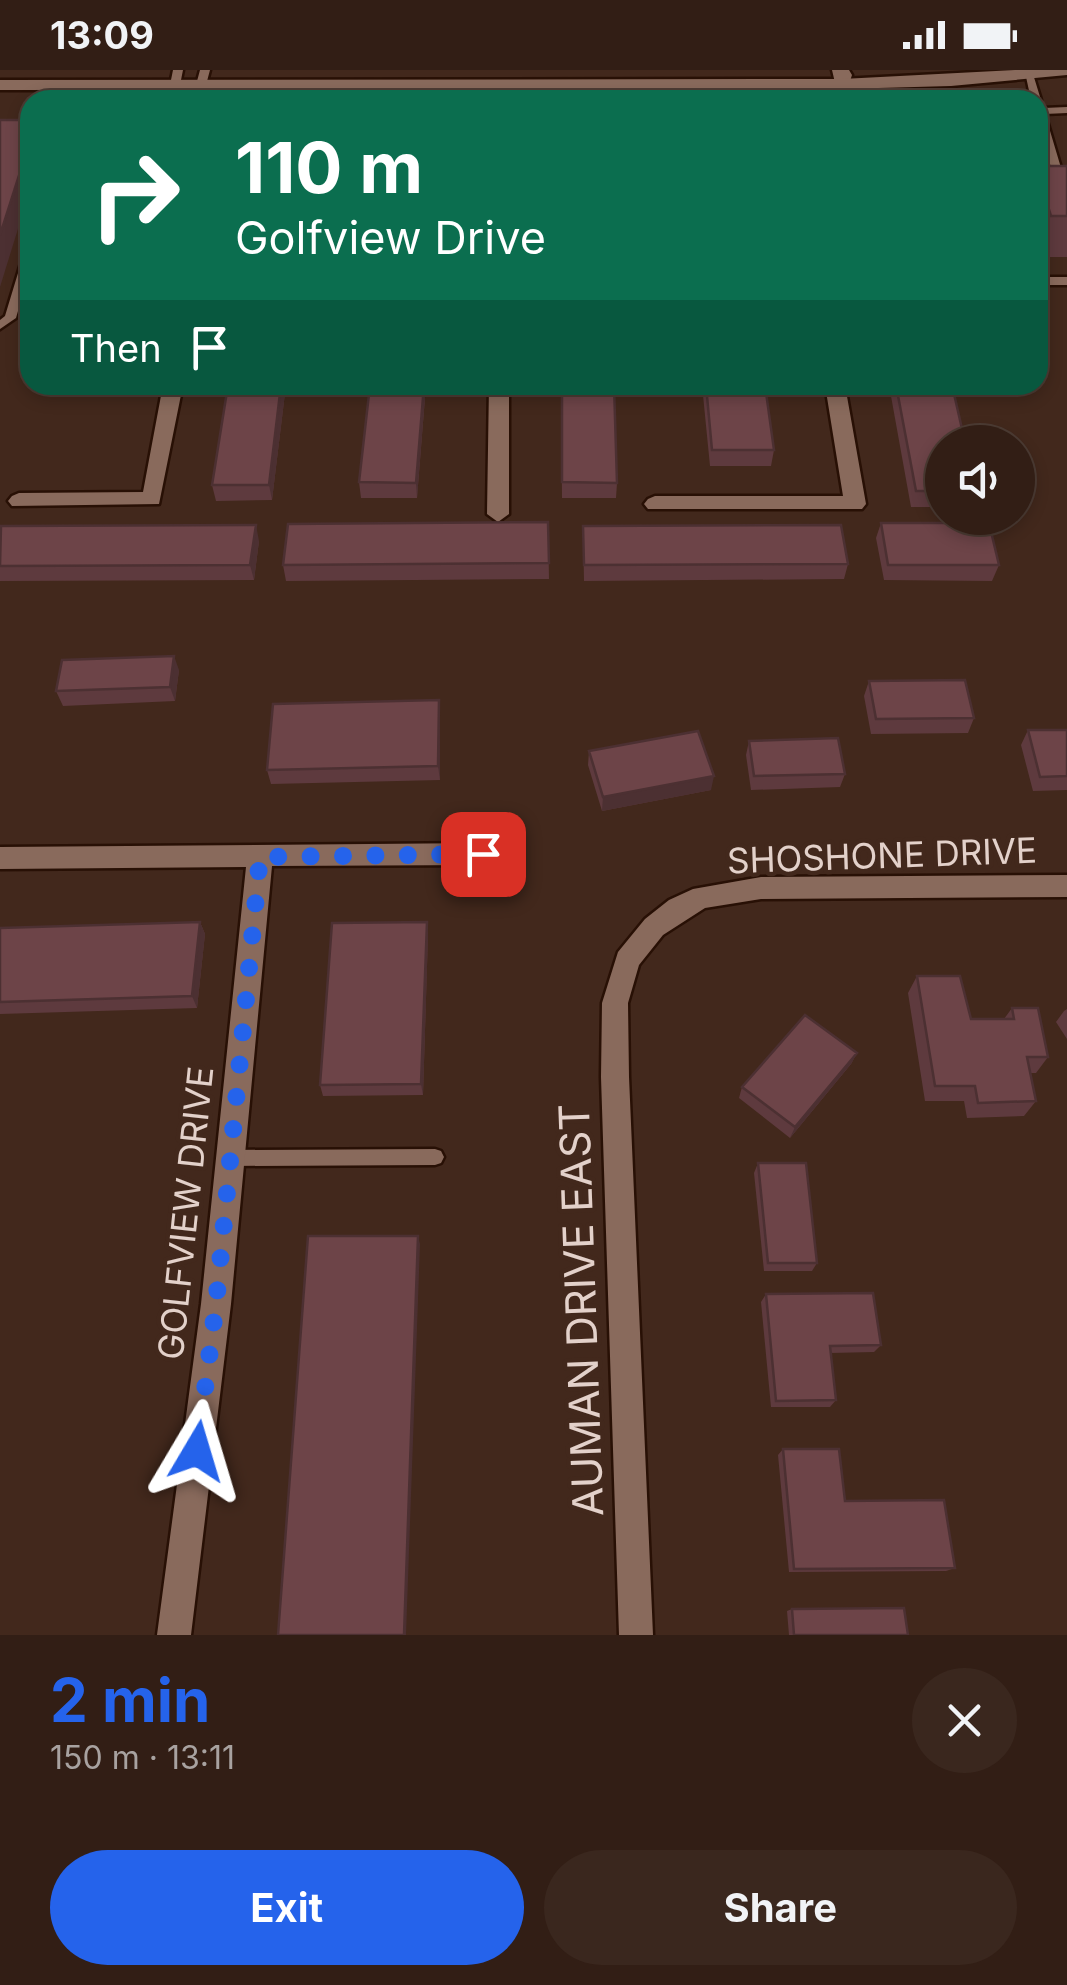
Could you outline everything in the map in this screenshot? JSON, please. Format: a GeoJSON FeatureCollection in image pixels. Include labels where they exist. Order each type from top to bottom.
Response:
{"type":"FeatureCollection","features":[{"type":"Feature","properties":{"kind":"street"},"geometry":{"type":"LineString","coordinates":[[506,90],[575,77],[1028,74],[1067,70]]}},
{"type":"Feature","properties":{"kind":"street"},"geometry":{"type":"LineString","coordinates":[[0,85],[176,77],[364,77],[478,90]]}},
{"type":"Feature","properties":{"kind":"street"},"geometry":{"type":"LineString","coordinates":[[19,501],[152,499],[171,395]]}},
{"type":"Feature","properties":{"kind":"street"},"geometry":{"type":"LineString","coordinates":[[498,395],[498,514]]}},
{"type":"Feature","properties":{"kind":"street"},"geometry":{"type":"LineString","coordinates":[[655,504],[855,504],[837,395]]}},
{"type":"Feature","properties":{"kind":"street"},"geometry":{"type":"LineString","coordinates":[[0,858],[483,854]]}},
{"type":"Feature","properties":{"kind":"street","name":"GOLFVIEW DRIVE"},"geometry":{"type":"LineString","coordinates":[[174,1635],[230,1158],[260,857]]}},
{"type":"Feature","properties":{"kind":"street","name":"SHOSHONE DRIVE"},"geometry":{"type":"LineString","coordinates":[[620,982],[636,945],[678,908],[702,897],[761,888],[1067,886]]}},
{"type":"Feature","properties":{"kind":"street","name":"AUMAN DRIVE EAST"},"geometry":{"type":"LineString","coordinates":[[620,982],[615,1078],[636,1635]]}},
{"type":"Feature","properties":{"kind":"lane"},"geometry":{"type":"LineString","coordinates":[[1028,74],[1032,90]]}},
{"type":"Feature","properties":{"kind":"lane"},"geometry":{"type":"LineString","coordinates":[[1048,148],[1063,192],[1067,192]]}},
{"type":"Feature","properties":{"kind":"lane"},"geometry":{"type":"LineString","coordinates":[[0,325],[10,318],[20,284]]}},
{"type":"Feature","properties":{"kind":"lane"},"geometry":{"type":"LineString","coordinates":[[230,1158],[435,1157]]}},
{"type":"Feature","properties":{"kind":"building"},"geometry":{"type":"Polygon","coordinates":[[[0,120],[20,120],[20,172],[0,235],[0,120]]]}},
{"type":"Feature","properties":{"kind":"building"},"geometry":{"type":"Polygon","coordinates":[[[1048,163],[1067,166],[1067,216],[1051,216],[1048,163]]]}},
{"type":"Feature","properties":{"kind":"building"},"geometry":{"type":"Polygon","coordinates":[[[226,395],[280,395],[269,485],[212,485],[226,395]]]}},
{"type":"Feature","properties":{"kind":"building"},"geometry":{"type":"Polygon","coordinates":[[[369,395],[423,395],[416,483],[359,482],[369,395]]]}},
{"type":"Feature","properties":{"kind":"building"},"geometry":{"type":"Polygon","coordinates":[[[562,395],[614,395],[617,483],[562,482],[562,395]]]}},
{"type":"Feature","properties":{"kind":"building"},"geometry":{"type":"Polygon","coordinates":[[[707,395],[766,395],[774,450],[712,450],[707,395]]]}},
{"type":"Feature","properties":{"kind":"building"},"geometry":{"type":"Polygon","coordinates":[[[898,395],[954,395],[961,425],[925,425],[925,491],[916,491],[898,395]]]}},
{"type":"Feature","properties":{"kind":"building"},"geometry":{"type":"Polygon","coordinates":[[[548,522],[549,563],[283,565],[288,524],[548,522]]]}},
{"type":"Feature","properties":{"kind":"building"},"geometry":{"type":"Polygon","coordinates":[[[881,523],[925,523],[925,535],[992,535],[999,565],[888,565],[881,523]]]}},
{"type":"Feature","properties":{"kind":"building"},"geometry":{"type":"Polygon","coordinates":[[[256,525],[250,565],[0,566],[1,526],[256,525]]]}},
{"type":"Feature","properties":{"kind":"building"},"geometry":{"type":"Polygon","coordinates":[[[841,525],[848,564],[584,565],[583,526],[841,525]]]}},
{"type":"Feature","properties":{"kind":"building"},"geometry":{"type":"Polygon","coordinates":[[[174,656],[170,687],[56,691],[62,660],[174,656]]]}},
{"type":"Feature","properties":{"kind":"building"},"geometry":{"type":"Polygon","coordinates":[[[965,680],[974,718],[876,719],[869,681],[965,680]]]}},
{"type":"Feature","properties":{"kind":"building"},"geometry":{"type":"Polygon","coordinates":[[[439,700],[438,766],[267,770],[273,704],[439,700]]]}},
{"type":"Feature","properties":{"kind":"building"},"geometry":{"type":"Polygon","coordinates":[[[1028,730],[1067,730],[1067,776],[1040,777],[1028,730]]]}},
{"type":"Feature","properties":{"kind":"building"},"geometry":{"type":"Polygon","coordinates":[[[698,731],[714,776],[603,797],[589,751],[698,731]]]}},
{"type":"Feature","properties":{"kind":"building"},"geometry":{"type":"Polygon","coordinates":[[[838,738],[845,774],[754,776],[749,741],[838,738]]]}},
{"type":"Feature","properties":{"kind":"building"},"geometry":{"type":"Polygon","coordinates":[[[200,922],[192,996],[0,1002],[0,928],[200,922]]]}},
{"type":"Feature","properties":{"kind":"building"},"geometry":{"type":"Polygon","coordinates":[[[427,922],[421,1084],[320,1085],[332,923],[427,922]]]}},
{"type":"Feature","properties":{"kind":"building"},"geometry":{"type":"Polygon","coordinates":[[[917,976],[960,976],[971,1019],[1014,1019],[1012,1008],[1038,1008],[1048,1057],[1027,1057],[1036,1101],[978,1103],[975,1086],[935,1086],[917,976]]]}},
{"type":"Feature","properties":{"kind":"building"},"geometry":{"type":"Polygon","coordinates":[[[805,1015],[857,1053],[795,1127],[742,1087],[805,1015]]]}},
{"type":"Feature","properties":{"kind":"building"},"geometry":{"type":"Polygon","coordinates":[[[758,1163],[806,1163],[817,1263],[768,1263],[758,1163]]]}},
{"type":"Feature","properties":{"kind":"building"},"geometry":{"type":"Polygon","coordinates":[[[308,1236],[418,1236],[404,1635],[278,1635],[308,1236]]]}},
{"type":"Feature","properties":{"kind":"building"},"geometry":{"type":"Polygon","coordinates":[[[873,1293],[881,1345],[830,1346],[836,1400],[776,1401],[766,1294],[873,1293]]]}},
{"type":"Feature","properties":{"kind":"building"},"geometry":{"type":"Polygon","coordinates":[[[783,1449],[839,1449],[845,1501],[944,1500],[955,1568],[794,1569],[783,1449]]]}},
{"type":"Feature","properties":{"kind":"building"},"geometry":{"type":"Polygon","coordinates":[[[904,1608],[908,1635],[794,1635],[792,1609],[904,1608]]]}},
{"type":"Feature","properties":{"kind":"route"},"geometry":{"type":"LineString","coordinates":[[197,1451],[216,1304],[260,857],[483,854]]}}]}
